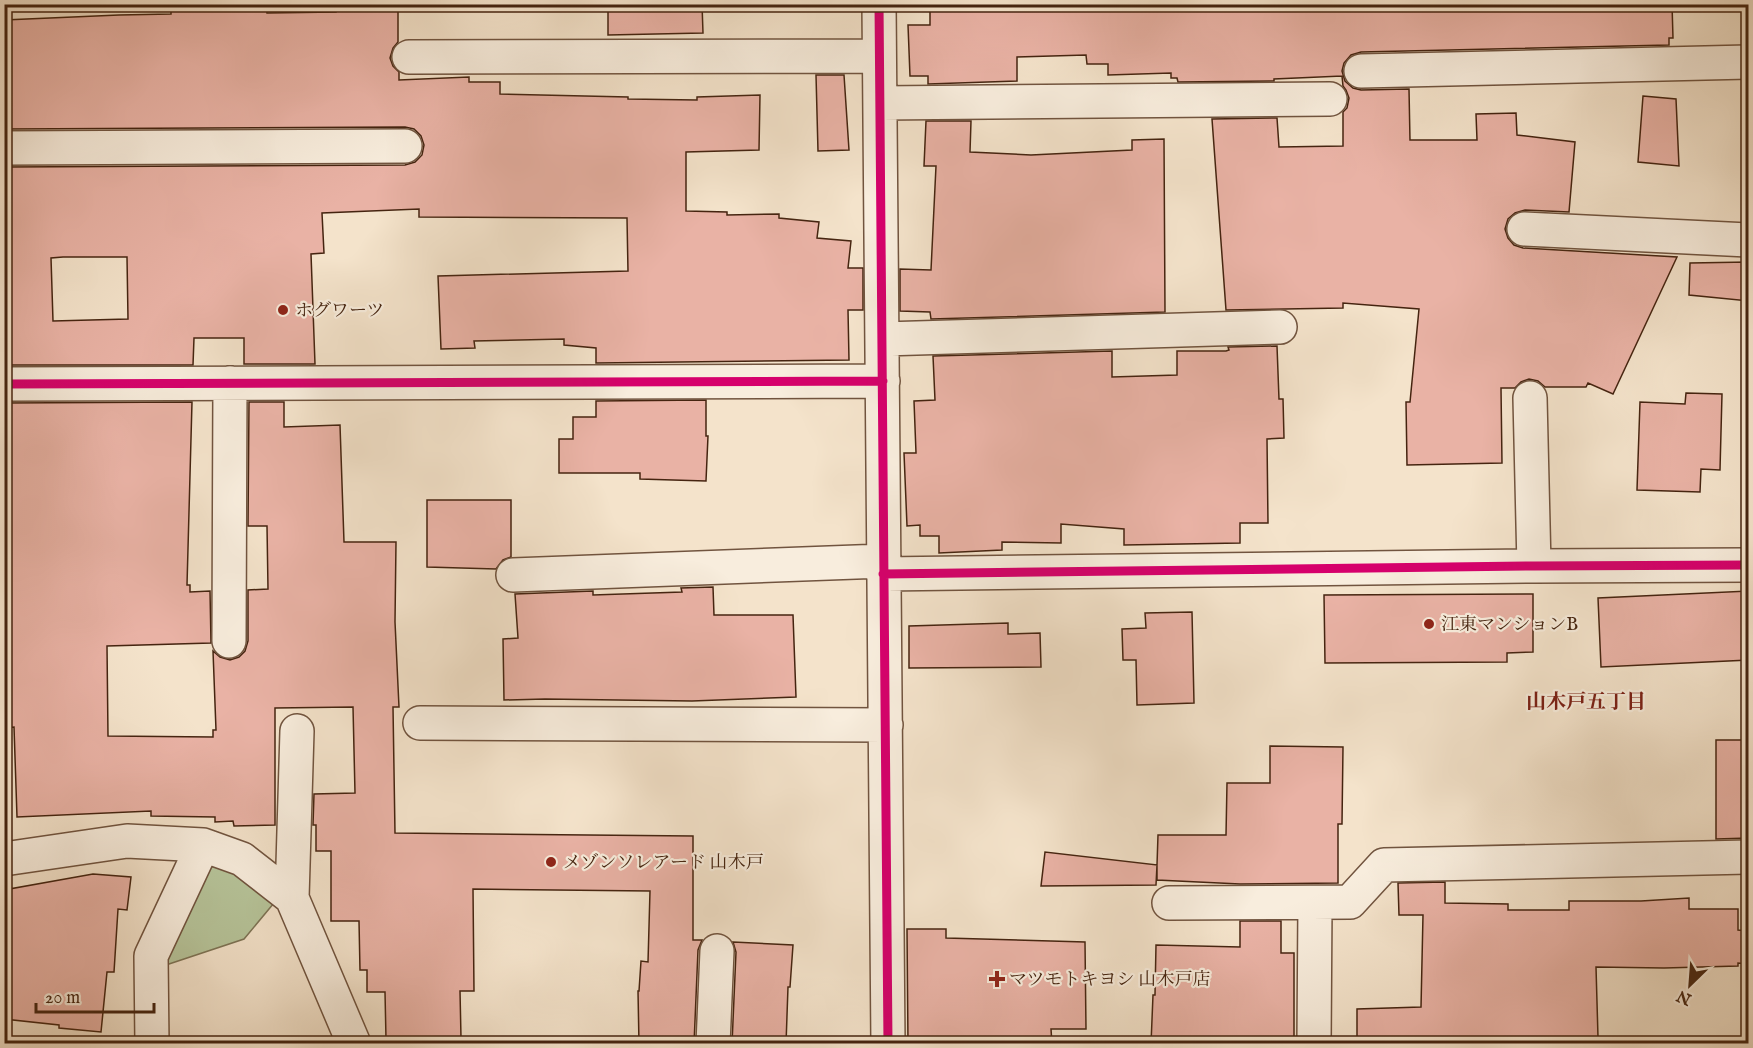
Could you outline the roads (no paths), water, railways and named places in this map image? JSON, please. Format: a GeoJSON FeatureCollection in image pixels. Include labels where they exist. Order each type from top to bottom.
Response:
{"type":"FeatureCollection","features":[{"type":"Feature","properties":{"kind":"street"},"geometry":{"type":"LineString","coordinates":[[879,4],[888,1044]]}},
{"type":"Feature","properties":{"kind":"street"},"geometry":{"type":"LineString","coordinates":[[409,57],[879,56]]}},
{"type":"Feature","properties":{"kind":"street"},"geometry":{"type":"LineString","coordinates":[[1361,71],[1749,62]]}},
{"type":"Feature","properties":{"kind":"street"},"geometry":{"type":"LineString","coordinates":[[880,103],[1330,99]]}},
{"type":"Feature","properties":{"kind":"street"},"geometry":{"type":"LineString","coordinates":[[4,147],[405,146]]}},
{"type":"Feature","properties":{"kind":"street"},"geometry":{"type":"LineString","coordinates":[[1524,229],[1749,240]]}},
{"type":"Feature","properties":{"kind":"street"},"geometry":{"type":"LineString","coordinates":[[883,339],[1280,327]]}},
{"type":"Feature","properties":{"kind":"street"},"geometry":{"type":"LineString","coordinates":[[4,384],[883,381]]}},
{"type":"Feature","properties":{"kind":"street"},"geometry":{"type":"LineString","coordinates":[[229,641],[230,383]]}},
{"type":"Feature","properties":{"kind":"street"},"geometry":{"type":"LineString","coordinates":[[1530,398],[1533,566]]}},
{"type":"Feature","properties":{"kind":"street"},"geometry":{"type":"LineString","coordinates":[[513,575],[883,568],[1749,565]]}},
{"type":"Feature","properties":{"kind":"street"},"geometry":{"type":"LineString","coordinates":[[420,723],[886,725]]}},
{"type":"Feature","properties":{"kind":"street"},"geometry":{"type":"LineString","coordinates":[[297,731],[292,898],[354,1044]]}},
{"type":"Feature","properties":{"kind":"street"},"geometry":{"type":"LineString","coordinates":[[4,859],[127,841],[203,844],[242,859],[292,898]]}},
{"type":"Feature","properties":{"kind":"street"},"geometry":{"type":"LineString","coordinates":[[152,1044],[151,956],[203,844]]}},
{"type":"Feature","properties":{"kind":"street"},"geometry":{"type":"LineString","coordinates":[[1169,903],[1350,902],[1384,865],[1749,857]]}},
{"type":"Feature","properties":{"kind":"street"},"geometry":{"type":"LineString","coordinates":[[1314,1044],[1315,903]]}},
{"type":"Feature","properties":{"kind":"street"},"geometry":{"type":"LineString","coordinates":[[713,1044],[717,951]]}},
{"type":"Feature","properties":{"kind":"place","name":"ホグワーツ"},"geometry":{"type":"Point","coordinates":[283,310]}},
{"type":"Feature","properties":{"kind":"place","name":"江東マンションB"},"geometry":{"type":"Point","coordinates":[1429,624]}},
{"type":"Feature","properties":{"kind":"place","name":"メゾンソレアード 山木戸"},"geometry":{"type":"Point","coordinates":[551,862]}},
{"type":"Feature","properties":{"kind":"place","name":"マツモトキヨシ 山木戸店"},"geometry":{"type":"Point","coordinates":[997,979]}},
{"type":"Feature","properties":{"kind":"district","name":"山木戸五丁目"},"geometry":{"type":"Point","coordinates":[1586,701]}}]}
